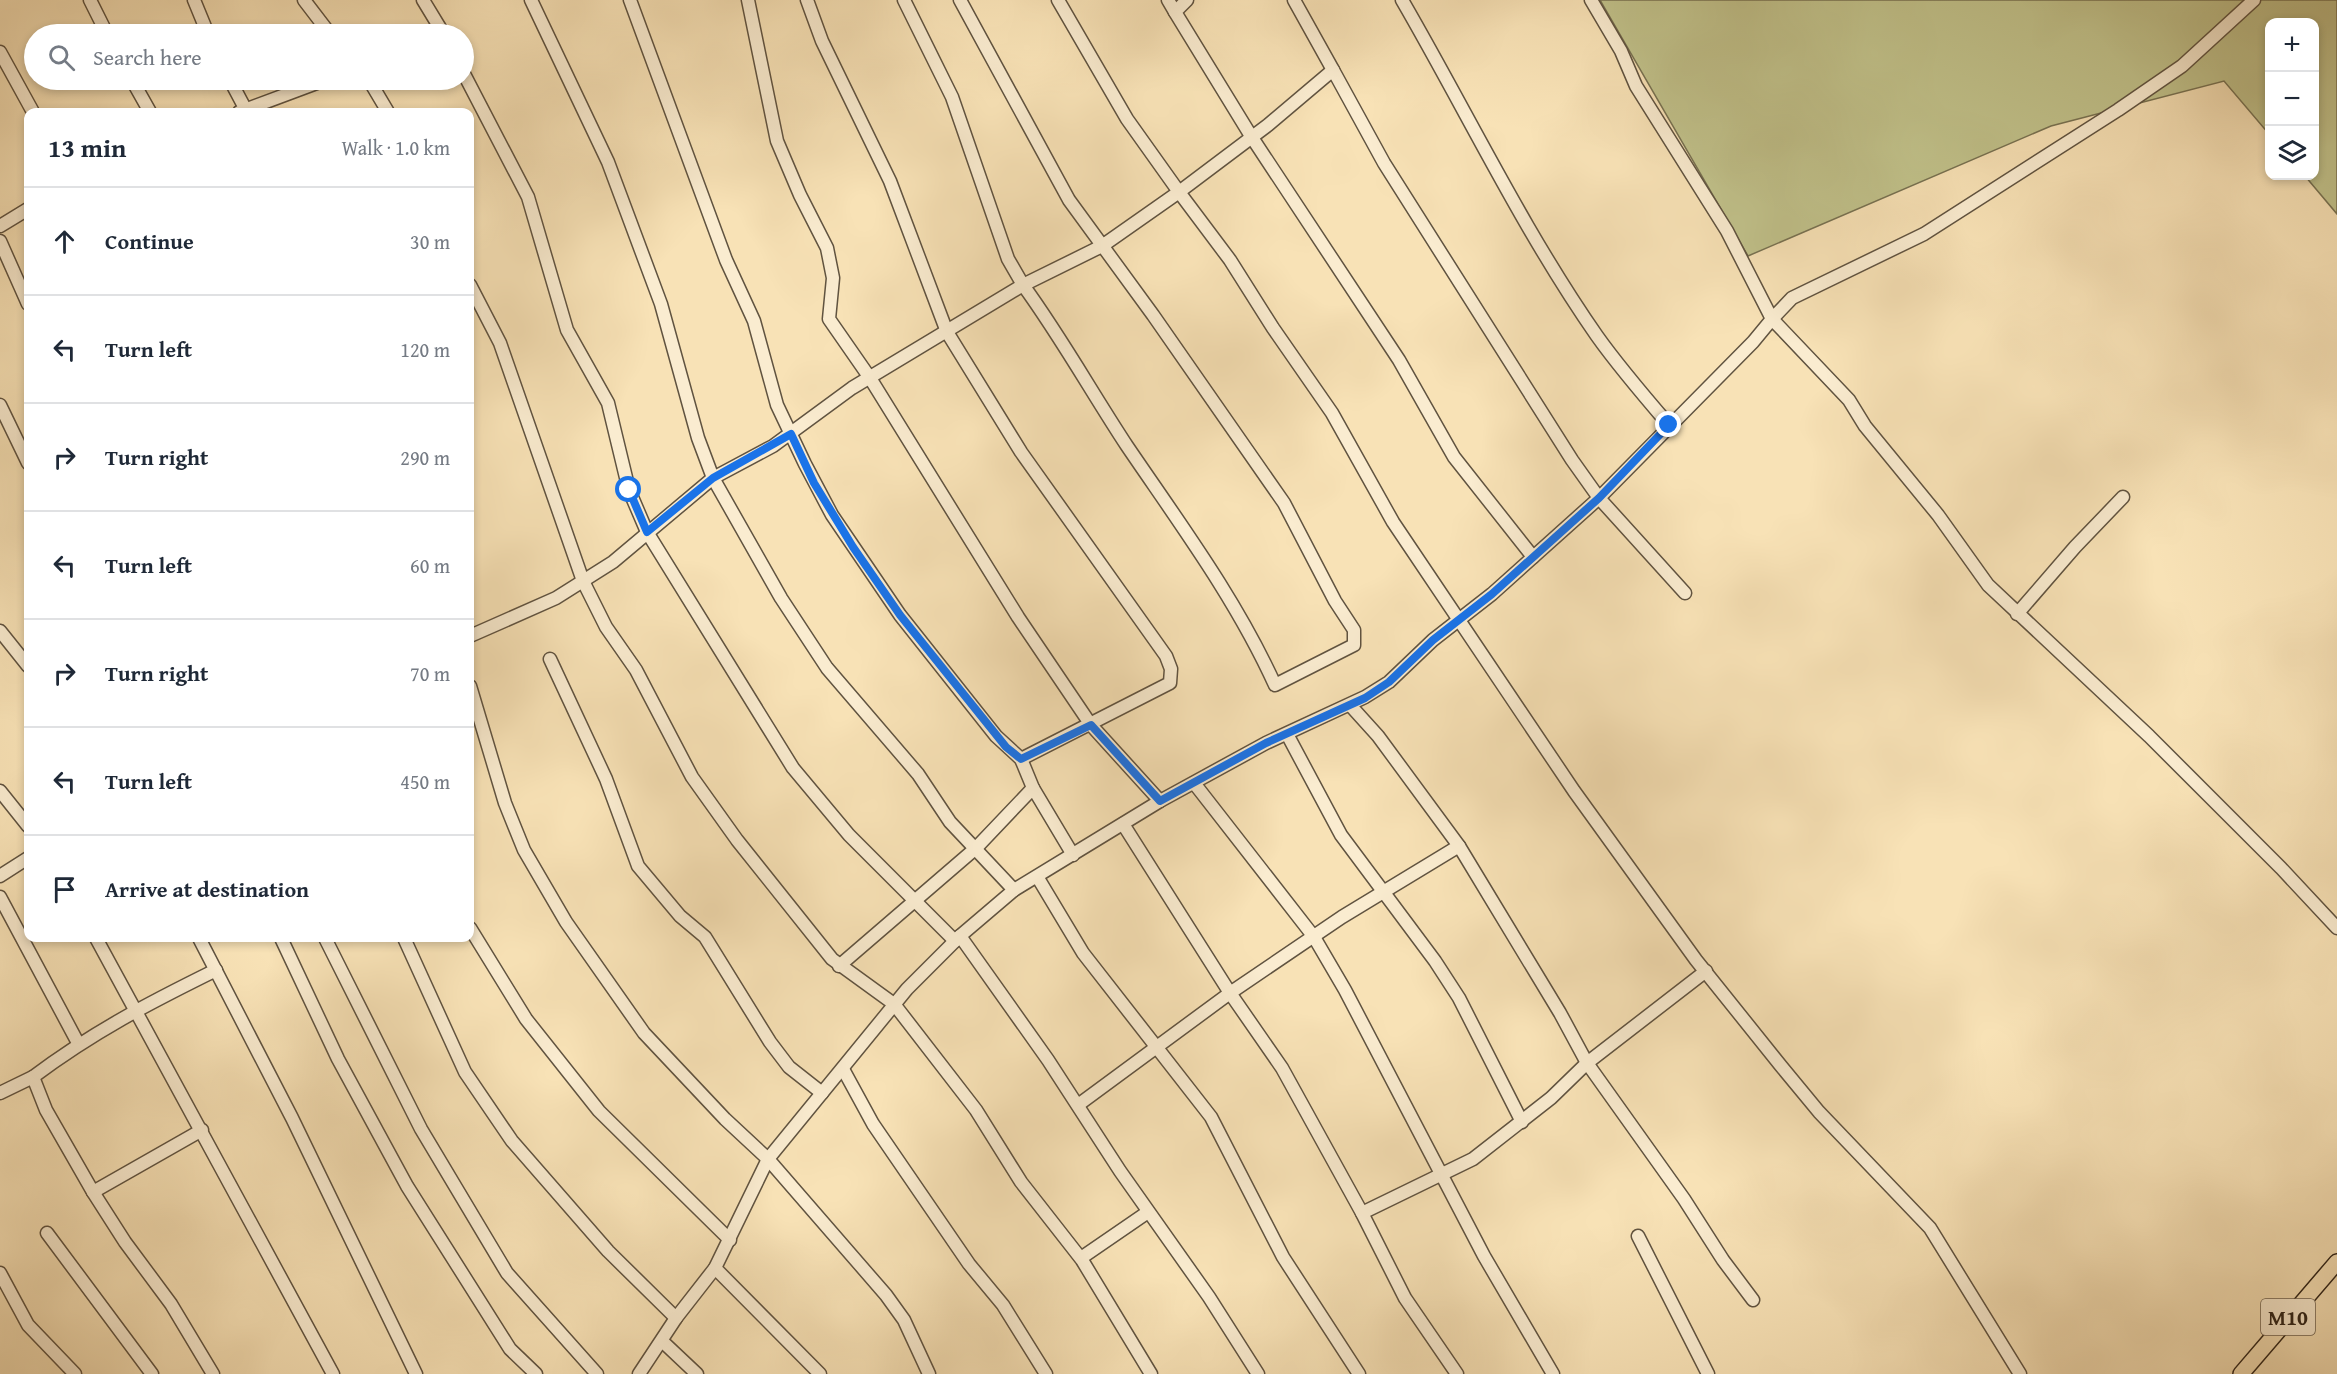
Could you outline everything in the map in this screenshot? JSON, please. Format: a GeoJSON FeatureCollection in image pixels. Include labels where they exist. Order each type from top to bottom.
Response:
{"type":"FeatureCollection","features":[{"type":"Feature","properties":{"kind":"main road","name":"M10"},"geometry":{"type":"LineString","coordinates":[[2241,1374],[2337,1262]]}},
{"type":"Feature","properties":{"kind":"street"},"geometry":{"type":"LineString","coordinates":[[90,0],[102,24]]}},
{"type":"Feature","properties":{"kind":"street"},"geometry":{"type":"LineString","coordinates":[[194,0],[204,24]]}},
{"type":"Feature","properties":{"kind":"street"},"geometry":{"type":"LineString","coordinates":[[304,0],[322,24]]}},
{"type":"Feature","properties":{"kind":"street"},"geometry":{"type":"LineString","coordinates":[[423,0],[438,24]]}},
{"type":"Feature","properties":{"kind":"street"},"geometry":{"type":"LineString","coordinates":[[531,0],[608,162],[661,304],[698,438],[713,478],[781,598],[827,668],[918,774],[950,822],[1014,890]]}},
{"type":"Feature","properties":{"kind":"street"},"geometry":{"type":"LineString","coordinates":[[630,0],[726,260],[754,321],[777,405],[832,515],[900,615],[996,736],[1021,759],[1033,788],[1073,855]]}},
{"type":"Feature","properties":{"kind":"street"},"geometry":{"type":"LineString","coordinates":[[748,0],[777,141],[800,195],[827,248],[833,278],[828,317],[870,378],[1018,617],[1091,725],[1160,801]]}},
{"type":"Feature","properties":{"kind":"street"},"geometry":{"type":"LineString","coordinates":[[807,0],[822,40],[890,181],[946,332],[1021,452],[1166,656],[1171,669],[1170,683],[1021,759]]}},
{"type":"Feature","properties":{"kind":"street"},"geometry":{"type":"LineString","coordinates":[[904,0],[952,97],[1008,259],[1127,446],[1195,542],[1258,647],[1275,685],[1354,645],[1353,630],[1335,601],[1284,503],[1153,315],[1069,200],[960,0]]}},
{"type":"Feature","properties":{"kind":"street"},"geometry":{"type":"LineString","coordinates":[[1058,0],[1127,119],[1230,260],[1273,328],[1332,413],[1393,522],[1574,790],[1706,970],[1818,1112],[1930,1228],[2020,1374]]}},
{"type":"Feature","properties":{"kind":"street"},"geometry":{"type":"LineString","coordinates":[[1168,0],[1251,136],[1399,360],[1454,457],[1533,557]]}},
{"type":"Feature","properties":{"kind":"street"},"geometry":{"type":"LineString","coordinates":[[1175,12],[1187,0]]}},
{"type":"Feature","properties":{"kind":"street"},"geometry":{"type":"LineString","coordinates":[[1294,0],[1384,163],[1528,393],[1599,498],[1685,593]]}},
{"type":"Feature","properties":{"kind":"street"},"geometry":{"type":"LineString","coordinates":[[1402,0],[1505,187],[1573,299],[1630,380],[1669,425]]}},
{"type":"Feature","properties":{"kind":"street"},"geometry":{"type":"LineString","coordinates":[[1592,0],[1622,51],[1636,86],[1727,231],[1772,319],[1849,400],[1871,434],[1938,515],[1988,585],[2149,736],[2281,868],[2337,928]]}},
{"type":"Feature","properties":{"kind":"street"},"geometry":{"type":"LineString","coordinates":[[639,1374],[676,1318],[715,1268],[768,1159],[894,1004],[957,938],[1014,890],[1038,878],[1160,801],[1287,734],[1350,705],[1389,682],[1433,640],[1533,557],[1599,498],[1753,342],[1792,298],[1924,234],[2118,110],[2182,66],[2254,0]]}},
{"type":"Feature","properties":{"kind":"street"},"geometry":{"type":"LineString","coordinates":[[0,52],[31,108]]}},
{"type":"Feature","properties":{"kind":"street"},"geometry":{"type":"LineString","coordinates":[[474,634],[556,598],[612,562],[713,478],[791,434],[852,388],[1023,285],[1102,246],[1179,192],[1332,70]]}},
{"type":"Feature","properties":{"kind":"street"},"geometry":{"type":"LineString","coordinates":[[138,90],[148,108]]}},
{"type":"Feature","properties":{"kind":"street"},"geometry":{"type":"LineString","coordinates":[[234,90],[242,108]]}},
{"type":"Feature","properties":{"kind":"street"},"geometry":{"type":"LineString","coordinates":[[254,108],[300,90]]}},
{"type":"Feature","properties":{"kind":"street"},"geometry":{"type":"LineString","coordinates":[[375,90],[386,108]]}},
{"type":"Feature","properties":{"kind":"street"},"geometry":{"type":"LineString","coordinates":[[472,90],[528,196],[567,330],[608,403],[629,490],[647,532],[793,768],[849,835],[957,938],[1078,1105],[1148,1212],[1209,1297],[1258,1374]]}},
{"type":"Feature","properties":{"kind":"street"},"geometry":{"type":"LineString","coordinates":[[0,226],[24,211]]}},
{"type":"Feature","properties":{"kind":"street"},"geometry":{"type":"LineString","coordinates":[[0,241],[24,295]]}},
{"type":"Feature","properties":{"kind":"street"},"geometry":{"type":"LineString","coordinates":[[474,293],[500,343],[583,581],[606,627],[636,670],[674,745],[711,805],[839,966],[894,1004],[976,1110],[1021,1182],[1081,1258],[1151,1374]]}},
{"type":"Feature","properties":{"kind":"street"},"geometry":{"type":"LineString","coordinates":[[0,405],[24,455]]}},
{"type":"Feature","properties":{"kind":"street"},"geometry":{"type":"LineString","coordinates":[[2017,614],[2075,547],[2123,497]]}},
{"type":"Feature","properties":{"kind":"street"},"geometry":{"type":"LineString","coordinates":[[0,631],[24,661]]}},
{"type":"Feature","properties":{"kind":"street"},"geometry":{"type":"LineString","coordinates":[[549,659],[606,779],[638,866],[680,916],[705,937],[770,1042],[789,1067],[822,1093]]}},
{"type":"Feature","properties":{"kind":"street"},"geometry":{"type":"LineString","coordinates":[[474,699],[505,803],[524,850],[566,922],[644,1033],[718,1112],[768,1159],[886,1295],[904,1320],[930,1374]]}},
{"type":"Feature","properties":{"kind":"street"},"geometry":{"type":"LineString","coordinates":[[1350,705],[1378,736],[1460,846],[1560,1012],[1587,1063],[1753,1300]]}},
{"type":"Feature","properties":{"kind":"street"},"geometry":{"type":"LineString","coordinates":[[1287,734],[1341,835],[1384,890],[1458,998],[1522,1122]]}},
{"type":"Feature","properties":{"kind":"street"},"geometry":{"type":"LineString","coordinates":[[1194,783],[1314,937],[1345,990],[1503,1291],[1553,1374]]}},
{"type":"Feature","properties":{"kind":"street"},"geometry":{"type":"LineString","coordinates":[[839,966],[915,898],[976,848],[1033,788]]}},
{"type":"Feature","properties":{"kind":"street"},"geometry":{"type":"LineString","coordinates":[[0,790],[24,821]]}},
{"type":"Feature","properties":{"kind":"street"},"geometry":{"type":"LineString","coordinates":[[1124,824],[1230,993],[1282,1068],[1362,1213],[1405,1298],[1457,1374]]}},
{"type":"Feature","properties":{"kind":"street"},"geometry":{"type":"LineString","coordinates":[[1078,1105],[1230,993],[1384,890],[1460,846]]}},
{"type":"Feature","properties":{"kind":"street"},"geometry":{"type":"LineString","coordinates":[[0,876],[24,861]]}},
{"type":"Feature","properties":{"kind":"street"},"geometry":{"type":"LineString","coordinates":[[1038,878],[1083,953],[1211,1117],[1283,1257],[1359,1374]]}},
{"type":"Feature","properties":{"kind":"street"},"geometry":{"type":"LineString","coordinates":[[0,897],[24,942]]}},
{"type":"Feature","properties":{"kind":"street"},"geometry":{"type":"LineString","coordinates":[[474,934],[526,1019],[599,1111],[730,1240]]}},
{"type":"Feature","properties":{"kind":"street"},"geometry":{"type":"LineString","coordinates":[[24,942],[78,1043]]}},
{"type":"Feature","properties":{"kind":"street"},"geometry":{"type":"LineString","coordinates":[[98,942],[333,1374]]}},
{"type":"Feature","properties":{"kind":"street"},"geometry":{"type":"LineString","coordinates":[[201,942],[292,1118],[416,1374]]}},
{"type":"Feature","properties":{"kind":"street"},"geometry":{"type":"LineString","coordinates":[[283,942],[338,1059],[407,1186],[510,1349],[536,1374]]}},
{"type":"Feature","properties":{"kind":"street"},"geometry":{"type":"LineString","coordinates":[[326,942],[421,1129],[507,1273],[597,1374]]}},
{"type":"Feature","properties":{"kind":"street"},"geometry":{"type":"LineString","coordinates":[[406,942],[465,1072],[512,1141],[601,1243],[676,1318]]}},
{"type":"Feature","properties":{"kind":"street"},"geometry":{"type":"LineString","coordinates":[[0,1093],[33,1077],[78,1043],[136,1010],[216,970]]}},
{"type":"Feature","properties":{"kind":"street"},"geometry":{"type":"LineString","coordinates":[[1362,1213],[1473,1159],[1522,1122],[1587,1063],[1706,970]]}},
{"type":"Feature","properties":{"kind":"street"},"geometry":{"type":"LineString","coordinates":[[843,1069],[873,1124],[969,1264],[1003,1305],[1046,1374]]}},
{"type":"Feature","properties":{"kind":"street"},"geometry":{"type":"LineString","coordinates":[[33,1077],[46,1110],[93,1192],[125,1242],[171,1304],[213,1374]]}},
{"type":"Feature","properties":{"kind":"street"},"geometry":{"type":"LineString","coordinates":[[93,1192],[202,1130]]}},
{"type":"Feature","properties":{"kind":"street"},"geometry":{"type":"LineString","coordinates":[[1081,1258],[1148,1212]]}},
{"type":"Feature","properties":{"kind":"street"},"geometry":{"type":"LineString","coordinates":[[47,1233],[152,1374]]}},
{"type":"Feature","properties":{"kind":"street"},"geometry":{"type":"LineString","coordinates":[[1638,1236],[1708,1374]]}},
{"type":"Feature","properties":{"kind":"street"},"geometry":{"type":"LineString","coordinates":[[715,1268],[820,1374]]}},
{"type":"Feature","properties":{"kind":"street"},"geometry":{"type":"LineString","coordinates":[[0,1273],[28,1325],[67,1371]]}},
{"type":"Feature","properties":{"kind":"street"},"geometry":{"type":"LineString","coordinates":[[662,1341],[697,1374]]}},
{"type":"Feature","properties":{"kind":"green space"},"geometry":{"type":"Polygon","coordinates":[[[1600,0],[2337,0],[2337,214],[2308,180],[2319,180],[2319,18],[2265,18],[2265,129],[2224,81],[2051,126],[1748,256],[1600,0]]]}},
{"type":"Feature","properties":{"kind":"route"},"geometry":{"type":"LineString","coordinates":[[629,490],[647,532],[713,478],[791,434],[814,483],[853,547],[874,574],[900,615],[1006,747],[1021,759],[1091,725],[1160,801],[1266,743],[1365,698],[1389,682],[1433,640],[1492,594],[1599,498],[1669,425]]}}]}
